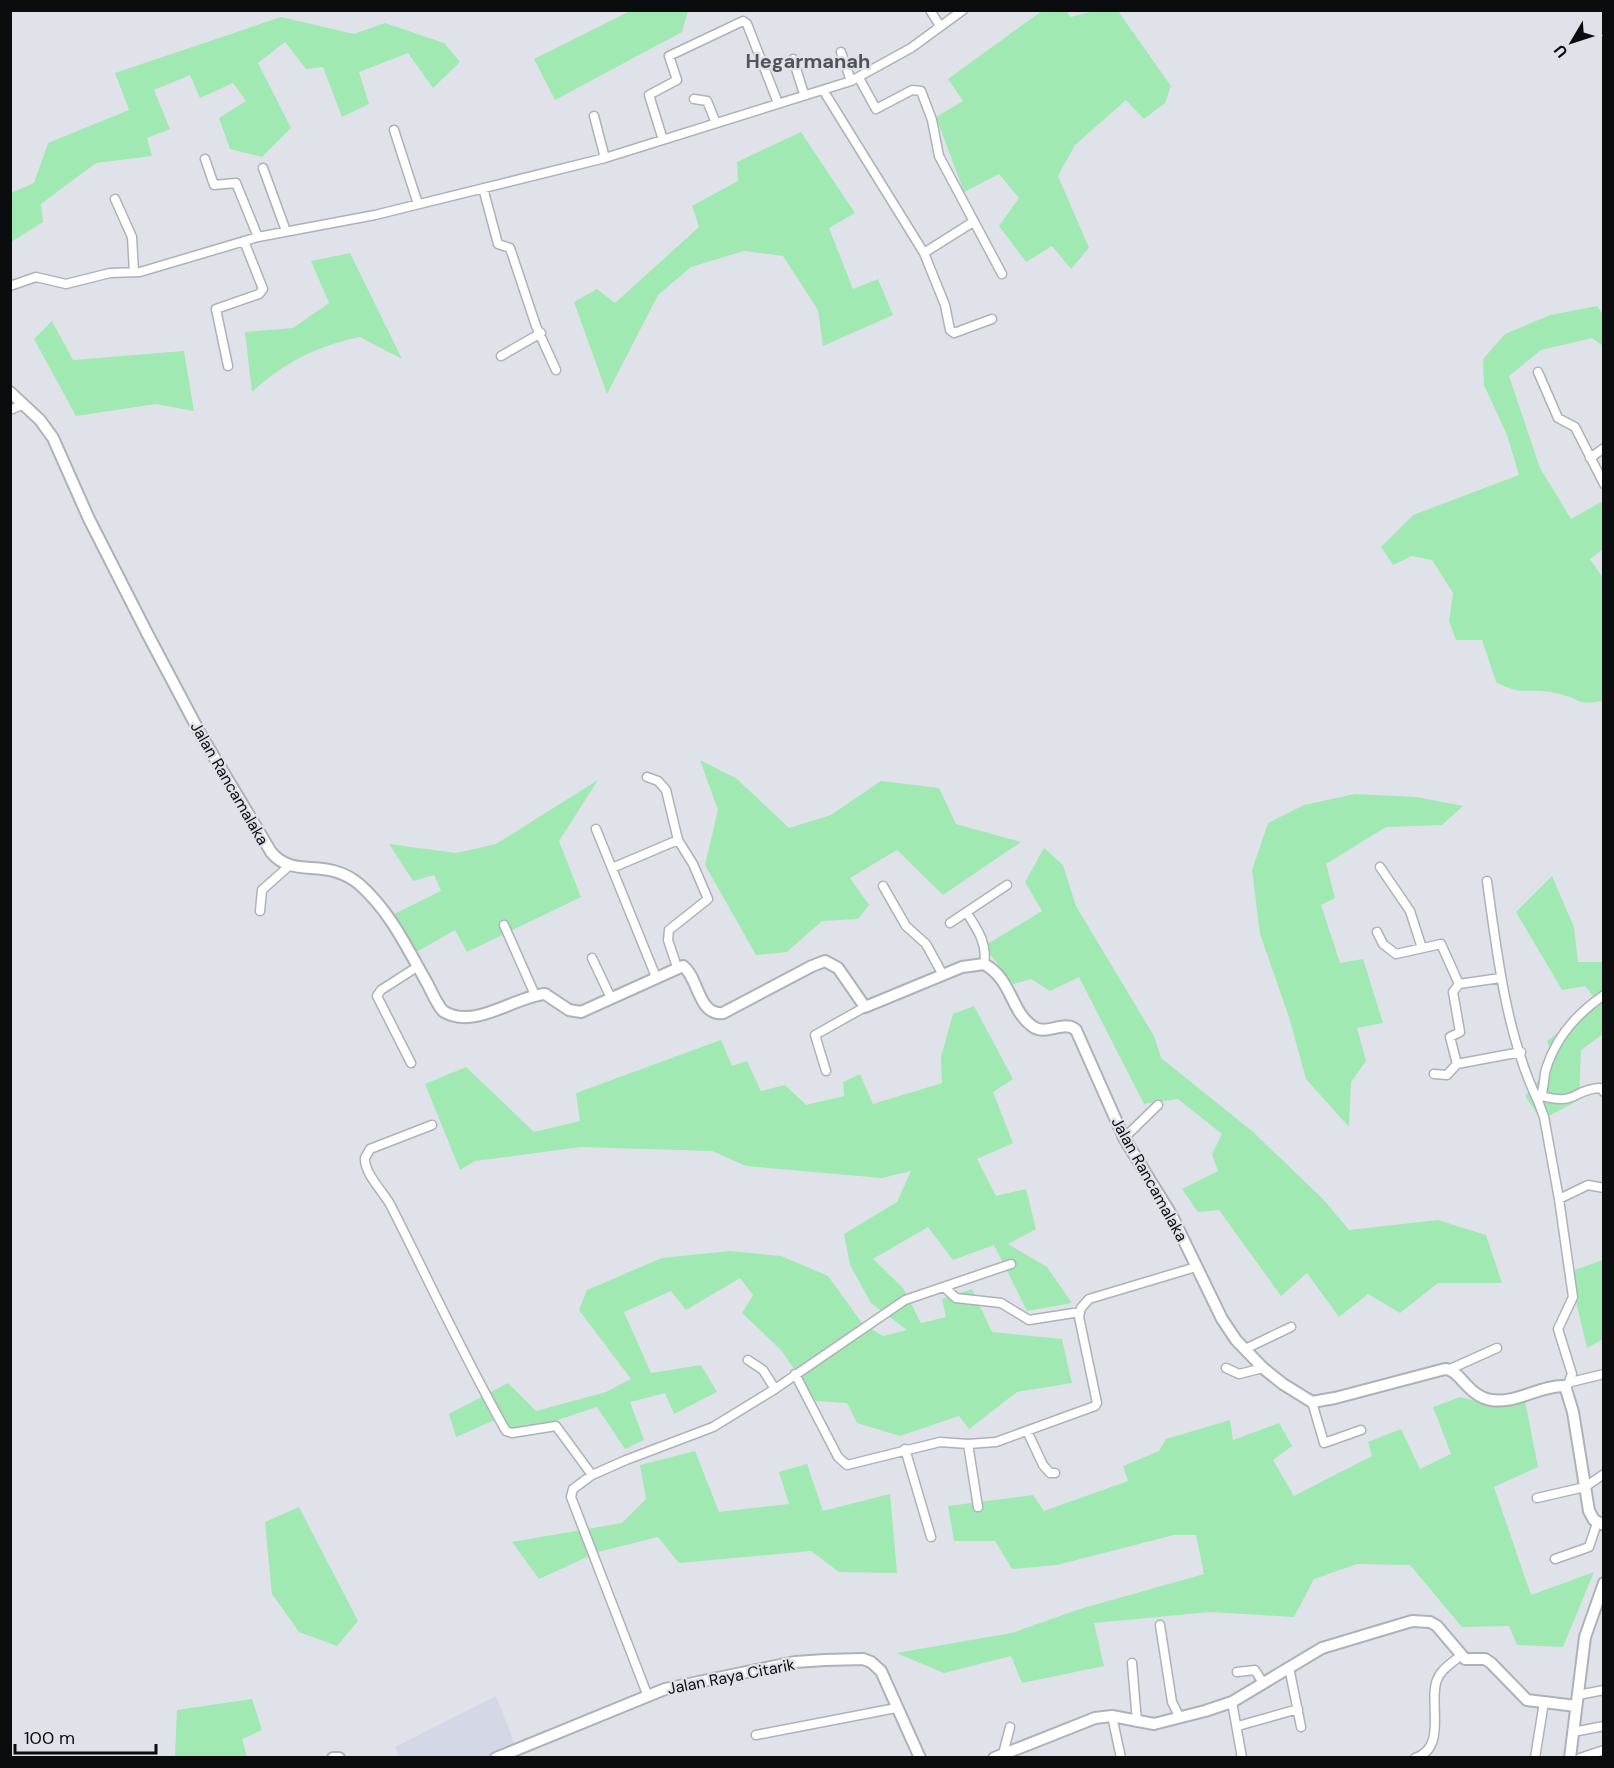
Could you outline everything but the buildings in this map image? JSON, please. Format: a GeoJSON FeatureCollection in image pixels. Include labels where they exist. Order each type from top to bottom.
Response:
{"type":"FeatureCollection","features":[{"type":"Feature","properties":{"kind":"street"},"geometry":{"type":"LineString","coordinates":[[930,10],[940,26]]}},
{"type":"Feature","properties":{"kind":"street"},"geometry":{"type":"LineString","coordinates":[[10,286],[36,278],[66,284],[110,273],[157,269],[258,237],[355,220],[605,158],[804,94],[855,80],[911,48],[963,10]]}},
{"type":"Feature","properties":{"kind":"street"},"geometry":{"type":"LineString","coordinates":[[663,140],[649,94],[676,81],[669,56],[743,21],[747,24],[778,103]]}},
{"type":"Feature","properties":{"kind":"street"},"geometry":{"type":"LineString","coordinates":[[841,52],[855,80],[876,109],[912,90],[921,91],[932,120],[939,156],[1002,274]]}},
{"type":"Feature","properties":{"kind":"street"},"geometry":{"type":"LineString","coordinates":[[793,59],[804,94]]}},
{"type":"Feature","properties":{"kind":"street"},"geometry":{"type":"LineString","coordinates":[[823,90],[924,253],[945,305],[952,332],[960,332],[992,319]]}},
{"type":"Feature","properties":{"kind":"street"},"geometry":{"type":"LineString","coordinates":[[694,99],[707,101],[716,123]]}},
{"type":"Feature","properties":{"kind":"street"},"geometry":{"type":"LineString","coordinates":[[594,116],[605,158]]}},
{"type":"Feature","properties":{"kind":"street"},"geometry":{"type":"LineString","coordinates":[[394,130],[418,204]]}},
{"type":"Feature","properties":{"kind":"street"},"geometry":{"type":"LineString","coordinates":[[206,159],[214,185],[236,183],[258,237]]}},
{"type":"Feature","properties":{"kind":"street"},"geometry":{"type":"LineString","coordinates":[[262,168],[286,231]]}},
{"type":"Feature","properties":{"kind":"street"},"geometry":{"type":"LineString","coordinates":[[483,188],[498,244],[510,248],[556,370]]}},
{"type":"Feature","properties":{"kind":"street"},"geometry":{"type":"LineString","coordinates":[[115,199],[132,237],[134,272]]}},
{"type":"Feature","properties":{"kind":"street"},"geometry":{"type":"LineString","coordinates":[[924,253],[973,222]]}},
{"type":"Feature","properties":{"kind":"street"},"geometry":{"type":"LineString","coordinates":[[228,366],[216,309],[259,294],[263,289],[244,242]]}},
{"type":"Feature","properties":{"kind":"street"},"geometry":{"type":"LineString","coordinates":[[501,356],[541,333]]}},
{"type":"Feature","properties":{"kind":"street"},"geometry":{"type":"LineString","coordinates":[[1538,372],[1558,418],[1575,427],[1604,484]]}},
{"type":"Feature","properties":{"kind":"street","name":"Jalan Rancamalaka"},"geometry":{"type":"LineString","coordinates":[[10,392],[40,420],[53,438],[126,592],[207,745],[271,852],[280,862],[289,866]]}},
{"type":"Feature","properties":{"kind":"street"},"geometry":{"type":"LineString","coordinates":[[10,410],[22,405]]}},
{"type":"Feature","properties":{"kind":"street"},"geometry":{"type":"LineString","coordinates":[[1590,458],[1604,448]]}},
{"type":"Feature","properties":{"kind":"street"},"geometry":{"type":"LineString","coordinates":[[647,777],[658,781],[666,790],[678,840],[688,855],[708,898],[669,930],[667,935],[677,967]]}},
{"type":"Feature","properties":{"kind":"street"},"geometry":{"type":"LineString","coordinates":[[596,829],[656,977]]}},
{"type":"Feature","properties":{"kind":"street"},"geometry":{"type":"LineString","coordinates":[[612,868],[678,840]]}},
{"type":"Feature","properties":{"kind":"street"},"geometry":{"type":"LineString","coordinates":[[260,911],[262,890],[289,866],[334,869],[357,883],[384,909],[440,1008],[452,1016],[483,1014],[518,1004],[535,995],[545,994],[575,1012],[586,1011],[677,967],[687,969],[706,1006],[717,1014],[729,1011],[812,966],[825,962],[838,968],[865,1007]]}},
{"type":"Feature","properties":{"kind":"street"},"geometry":{"type":"LineString","coordinates":[[1380,867],[1410,911],[1422,948]]}},
{"type":"Feature","properties":{"kind":"street"},"geometry":{"type":"LineString","coordinates":[[1486,881],[1500,978],[1521,1052],[1540,1098],[1559,1199],[1573,1297],[1558,1329],[1572,1374],[1569,1384],[1589,1511],[1600,1524],[1589,1546],[1555,1559]]}},
{"type":"Feature","properties":{"kind":"street"},"geometry":{"type":"LineString","coordinates":[[950,923],[1007,885]]}},
{"type":"Feature","properties":{"kind":"street"},"geometry":{"type":"LineString","coordinates":[[883,886],[906,926],[926,944],[942,975]]}},
{"type":"Feature","properties":{"kind":"street"},"geometry":{"type":"LineString","coordinates":[[826,1071],[815,1035],[865,1007],[962,967],[984,964],[986,953],[983,941],[967,913]]}},
{"type":"Feature","properties":{"kind":"street"},"geometry":{"type":"LineString","coordinates":[[504,925],[535,995]]}},
{"type":"Feature","properties":{"kind":"street"},"geometry":{"type":"LineString","coordinates":[[1377,932],[1383,944],[1396,954],[1441,944],[1459,984]]}},
{"type":"Feature","properties":{"kind":"street"},"geometry":{"type":"LineString","coordinates":[[592,958],[611,998]]}},
{"type":"Feature","properties":{"kind":"street","name":"Jalan Rancamalaka"},"geometry":{"type":"LineString","coordinates":[[984,964],[1007,985],[1022,1016],[1033,1027],[1046,1030],[1068,1025],[1076,1030],[1124,1138],[1172,1216],[1222,1319],[1263,1368],[1312,1402]]}},
{"type":"Feature","properties":{"kind":"street"},"geometry":{"type":"LineString","coordinates":[[411,1063],[377,996],[381,990],[417,967]]}},
{"type":"Feature","properties":{"kind":"street"},"geometry":{"type":"LineString","coordinates":[[1434,1074],[1447,1075],[1453,1072],[1457,1064],[1450,1037],[1460,1032],[1453,992],[1459,984],[1500,978]]}},
{"type":"Feature","properties":{"kind":"street"},"geometry":{"type":"LineString","coordinates":[[1540,1098],[1546,1070],[1563,1030],[1604,995]]}},
{"type":"Feature","properties":{"kind":"street"},"geometry":{"type":"LineString","coordinates":[[1457,1064],[1521,1052]]}},
{"type":"Feature","properties":{"kind":"street"},"geometry":{"type":"LineString","coordinates":[[1540,1098],[1565,1101],[1589,1089],[1600,1088],[1604,1092]]}},
{"type":"Feature","properties":{"kind":"street"},"geometry":{"type":"LineString","coordinates":[[1124,1138],[1158,1105]]}},
{"type":"Feature","properties":{"kind":"street"},"geometry":{"type":"LineString","coordinates":[[432,1125],[370,1149],[365,1162],[388,1201],[477,1380],[506,1431],[512,1433],[556,1426],[592,1474]]}},
{"type":"Feature","properties":{"kind":"street"},"geometry":{"type":"LineString","coordinates":[[1559,1199],[1588,1185],[1604,1188]]}},
{"type":"Feature","properties":{"kind":"street"},"geometry":{"type":"LineString","coordinates":[[647,1694],[571,1497],[573,1489],[592,1474],[713,1427],[775,1389],[905,1300],[1011,1264]]}},
{"type":"Feature","properties":{"kind":"street"},"geometry":{"type":"LineString","coordinates":[[795,1374],[838,1457],[847,1466],[905,1449],[940,1442],[968,1444],[996,1442],[1091,1409],[1097,1403],[1080,1312],[1089,1299],[1196,1267]]}},
{"type":"Feature","properties":{"kind":"street"},"geometry":{"type":"LineString","coordinates":[[944,1287],[956,1298],[1001,1303],[1029,1320],[1080,1312]]}},
{"type":"Feature","properties":{"kind":"street"},"geometry":{"type":"LineString","coordinates":[[1245,1349],[1291,1327]]}},
{"type":"Feature","properties":{"kind":"street"},"geometry":{"type":"LineString","coordinates":[[1361,1430],[1324,1443],[1312,1402],[1450,1369],[1497,1348]]}},
{"type":"Feature","properties":{"kind":"street"},"geometry":{"type":"LineString","coordinates":[[748,1360],[763,1370],[775,1389]]}},
{"type":"Feature","properties":{"kind":"street"},"geometry":{"type":"LineString","coordinates":[[1226,1368],[1239,1374],[1263,1368]]}},
{"type":"Feature","properties":{"kind":"street"},"geometry":{"type":"LineString","coordinates":[[1450,1369],[1472,1393],[1489,1399],[1508,1400],[1604,1374]]}},
{"type":"Feature","properties":{"kind":"street"},"geometry":{"type":"LineString","coordinates":[[1027,1431],[1044,1468],[1050,1473],[1055,1473]]}},
{"type":"Feature","properties":{"kind":"street"},"geometry":{"type":"LineString","coordinates":[[968,1444],[978,1506]]}},
{"type":"Feature","properties":{"kind":"street"},"geometry":{"type":"LineString","coordinates":[[905,1449],[932,1537]]}},
{"type":"Feature","properties":{"kind":"street"},"geometry":{"type":"LineString","coordinates":[[1537,1498],[1585,1487],[1604,1474]]}},
{"type":"Feature","properties":{"kind":"street"},"geometry":{"type":"LineString","coordinates":[[1570,1758],[1586,1637],[1604,1583]]}},
{"type":"Feature","properties":{"kind":"street"},"geometry":{"type":"LineString","coordinates":[[999,1756],[1095,1718],[1112,1716],[1154,1724],[1232,1702],[1308,1654],[1343,1640],[1412,1621],[1430,1622],[1437,1626],[1460,1656],[1491,1663],[1523,1698],[1544,1702],[1577,1701],[1604,1690]]}},
{"type":"Feature","properties":{"kind":"street"},"geometry":{"type":"LineString","coordinates":[[1160,1625],[1172,1702],[1180,1718]]}},
{"type":"Feature","properties":{"kind":"street"},"geometry":{"type":"LineString","coordinates":[[1415,1758],[1421,1756],[1432,1741],[1436,1723],[1434,1690],[1437,1679],[1442,1671],[1460,1656]]}},
{"type":"Feature","properties":{"kind":"street","name":"Jalan Raya Citarik"},"geometry":{"type":"LineString","coordinates":[[496,1758],[647,1694],[795,1662],[863,1659],[871,1662],[881,1671],[920,1758]]}},
{"type":"Feature","properties":{"kind":"street"},"geometry":{"type":"LineString","coordinates":[[1132,1663],[1137,1722]]}},
{"type":"Feature","properties":{"kind":"street"},"geometry":{"type":"LineString","coordinates":[[1289,1666],[1301,1727]]}},
{"type":"Feature","properties":{"kind":"street"},"geometry":{"type":"LineString","coordinates":[[1237,1672],[1255,1670],[1263,1683]]}},
{"type":"Feature","properties":{"kind":"street"},"geometry":{"type":"LineString","coordinates":[[1232,1702],[1239,1726],[1242,1758]]}},
{"type":"Feature","properties":{"kind":"street"},"geometry":{"type":"LineString","coordinates":[[1535,1758],[1544,1702]]}},
{"type":"Feature","properties":{"kind":"street"},"geometry":{"type":"LineString","coordinates":[[756,1736],[896,1708]]}},
{"type":"Feature","properties":{"kind":"street"},"geometry":{"type":"LineString","coordinates":[[1239,1726],[1298,1709]]}},
{"type":"Feature","properties":{"kind":"street"},"geometry":{"type":"LineString","coordinates":[[1112,1716],[1121,1758]]}},
{"type":"Feature","properties":{"kind":"street"},"geometry":{"type":"LineString","coordinates":[[1573,1732],[1604,1726]]}},
{"type":"Feature","properties":{"kind":"street"},"geometry":{"type":"LineString","coordinates":[[999,1756],[1010,1727]]}},
{"type":"Feature","properties":{"kind":"street"},"geometry":{"type":"LineString","coordinates":[[1580,1758],[1604,1750]]}},
{"type":"Feature","properties":{"kind":"street"},"geometry":{"type":"LineString","coordinates":[[333,1758],[339,1758]]}},
{"type":"Feature","properties":{"kind":"shaded area"},"geometry":{"type":"Polygon","coordinates":[[[496,1696],[520,1757],[399,1757],[395,1747],[496,1696]]]}},
{"type":"Feature","properties":{"kind":"green space"},"geometry":{"type":"Polygon","coordinates":[[[630,11],[688,11],[682,32],[555,100],[534,59],[630,11]]]}},
{"type":"Feature","properties":{"kind":"green space"},"geometry":{"type":"Polygon","coordinates":[[[1042,11],[1066,11],[1071,17],[1093,11],[1118,11],[1171,86],[1165,103],[1144,119],[1126,100],[1075,145],[1058,176],[1089,248],[1071,269],[1052,246],[1026,262],[999,226],[1019,198],[999,174],[964,192],[936,117],[963,101],[948,79],[1042,11]]]}},
{"type":"Feature","properties":{"kind":"green space"},"geometry":{"type":"Polygon","coordinates":[[[281,17],[354,34],[385,23],[444,43],[460,62],[433,88],[408,53],[359,72],[369,104],[342,117],[323,67],[306,69],[285,42],[258,63],[291,128],[262,157],[230,149],[219,118],[246,101],[233,83],[200,98],[190,75],[154,90],[170,129],[147,138],[152,156],[96,163],[41,204],[43,222],[11,242],[11,193],[34,183],[48,143],[129,110],[115,73],[281,17]]]}},
{"type":"Feature","properties":{"kind":"green space"},"geometry":{"type":"Polygon","coordinates":[[[801,132],[855,213],[829,228],[853,289],[878,279],[893,315],[823,346],[818,310],[783,256],[744,251],[691,267],[658,295],[607,394],[574,302],[597,289],[615,303],[699,227],[692,206],[738,181],[737,162],[801,132]]]}},
{"type":"Feature","properties":{"kind":"green space"},"geometry":{"type":"Polygon","coordinates":[[[350,253],[402,359],[360,337],[345,340],[316,350],[289,364],[252,392],[245,332],[293,328],[329,303],[311,261],[350,253]]]}},
{"type":"Feature","properties":{"kind":"green space"},"geometry":{"type":"Polygon","coordinates":[[[1597,306],[1603,315],[1603,346],[1592,338],[1541,350],[1509,376],[1540,468],[1571,519],[1601,502],[1603,506],[1603,549],[1590,559],[1603,578],[1603,701],[1588,703],[1550,692],[1520,691],[1496,682],[1482,640],[1456,640],[1449,621],[1453,593],[1432,560],[1412,556],[1393,565],[1381,547],[1413,515],[1519,475],[1507,435],[1484,385],[1483,359],[1505,334],[1550,315],[1597,306]]]}},
{"type":"Feature","properties":{"kind":"green space"},"geometry":{"type":"Polygon","coordinates":[[[52,321],[73,360],[184,351],[194,411],[156,404],[76,416],[34,339],[52,321]]]}},
{"type":"Feature","properties":{"kind":"green space"},"geometry":{"type":"Polygon","coordinates":[[[700,760],[737,779],[789,828],[831,815],[881,781],[939,788],[956,824],[1021,842],[943,895],[897,850],[850,878],[869,905],[858,919],[822,921],[787,952],[756,955],[705,865],[718,810],[700,760]]]}},
{"type":"Feature","properties":{"kind":"green space"},"geometry":{"type":"Polygon","coordinates":[[[598,780],[559,841],[581,897],[467,952],[455,930],[413,954],[388,917],[441,891],[434,875],[413,881],[389,844],[456,853],[496,844],[598,780]]]}},
{"type":"Feature","properties":{"kind":"green space"},"geometry":{"type":"Polygon","coordinates":[[[1355,794],[1417,797],[1463,806],[1442,825],[1386,827],[1326,864],[1335,898],[1321,905],[1340,963],[1363,959],[1383,1023],[1357,1028],[1366,1061],[1351,1082],[1349,1127],[1306,1079],[1289,1017],[1260,934],[1252,870],[1268,823],[1304,805],[1355,794]]]}},
{"type":"Feature","properties":{"kind":"green space"},"geometry":{"type":"Polygon","coordinates":[[[1044,848],[1063,865],[1076,906],[1154,1036],[1161,1058],[1252,1131],[1323,1199],[1349,1230],[1438,1220],[1486,1235],[1502,1283],[1438,1283],[1400,1313],[1368,1294],[1339,1317],[1307,1273],[1281,1296],[1219,1210],[1198,1212],[1182,1189],[1218,1171],[1212,1154],[1222,1134],[1178,1099],[1144,1104],[1079,977],[1050,991],[1031,979],[1013,984],[984,946],[1042,911],[1025,882],[1044,848]]]}},
{"type":"Feature","properties":{"kind":"green space"},"geometry":{"type":"Polygon","coordinates":[[[1552,876],[1574,927],[1578,962],[1603,962],[1603,1034],[1581,1050],[1579,1100],[1541,1120],[1525,1096],[1554,1063],[1547,1041],[1598,1002],[1585,986],[1562,990],[1516,912],[1552,876]]]}},
{"type":"Feature","properties":{"kind":"green space"},"geometry":{"type":"Polygon","coordinates":[[[974,1006],[1013,1079],[993,1092],[1013,1143],[977,1159],[996,1196],[1026,1189],[1036,1229],[1008,1244],[1047,1267],[1072,1303],[1027,1311],[994,1245],[953,1260],[928,1227],[873,1259],[903,1288],[921,1323],[946,1317],[942,1299],[972,1289],[992,1332],[1062,1339],[1072,1383],[1017,1392],[969,1429],[959,1416],[900,1436],[857,1423],[847,1403],[816,1401],[781,1350],[742,1313],[753,1295],[740,1278],[686,1310],[671,1291],[624,1312],[651,1373],[701,1365],[717,1392],[674,1414],[665,1393],[630,1402],[644,1440],[625,1449],[597,1407],[519,1433],[497,1419],[456,1437],[449,1414],[508,1383],[536,1411],[606,1392],[631,1379],[579,1310],[587,1290],[662,1258],[730,1251],[781,1256],[828,1276],[862,1323],[883,1336],[907,1330],[871,1303],[850,1265],[844,1234],[897,1202],[911,1171],[882,1178],[746,1166],[712,1151],[581,1147],[475,1161],[460,1170],[425,1084],[466,1067],[534,1132],[580,1121],[576,1093],[721,1040],[732,1066],[747,1061],[761,1091],[785,1085],[806,1105],[844,1096],[843,1082],[860,1074],[873,1104],[942,1083],[941,1057],[953,1014],[974,1006]]]}},
{"type":"Feature","properties":{"kind":"green space"},"geometry":{"type":"Polygon","coordinates":[[[1603,1260],[1603,1339],[1587,1348],[1569,1272],[1603,1260]]]}},
{"type":"Feature","properties":{"kind":"green space"},"geometry":{"type":"Polygon","coordinates":[[[1460,1397],[1490,1405],[1525,1401],[1538,1467],[1494,1487],[1531,1595],[1594,1572],[1563,1647],[1517,1645],[1509,1626],[1462,1627],[1410,1565],[1357,1564],[1314,1579],[1294,1617],[1210,1612],[1094,1623],[1104,1666],[1022,1683],[1011,1656],[944,1673],[896,1653],[1012,1633],[1080,1609],[1204,1574],[1196,1535],[1174,1535],[1057,1565],[1012,1569],[995,1541],[954,1541],[948,1506],[1033,1495],[1044,1511],[1128,1481],[1123,1466],[1159,1451],[1166,1439],[1230,1420],[1233,1440],[1279,1423],[1292,1446],[1273,1460],[1294,1496],[1372,1456],[1368,1442],[1401,1429],[1420,1469],[1451,1454],[1433,1407],[1460,1397]]]}},
{"type":"Feature","properties":{"kind":"green space"},"geometry":{"type":"Polygon","coordinates":[[[695,1451],[719,1512],[789,1504],[779,1472],[807,1464],[823,1511],[890,1494],[897,1573],[839,1572],[811,1551],[679,1563],[658,1537],[598,1552],[539,1579],[512,1542],[622,1523],[646,1499],[640,1465],[695,1451]]]}},
{"type":"Feature","properties":{"kind":"green space"},"geometry":{"type":"Polygon","coordinates":[[[299,1507],[358,1621],[337,1646],[299,1632],[272,1594],[265,1522],[299,1507]]]}},
{"type":"Feature","properties":{"kind":"green space"},"geometry":{"type":"Polygon","coordinates":[[[252,1699],[262,1730],[242,1739],[247,1757],[175,1757],[177,1710],[252,1699]]]}},
{"type":"Feature","properties":{"kind":"district","name":"Hegarmanah"},"geometry":{"type":"Point","coordinates":[808,61]}}]}
